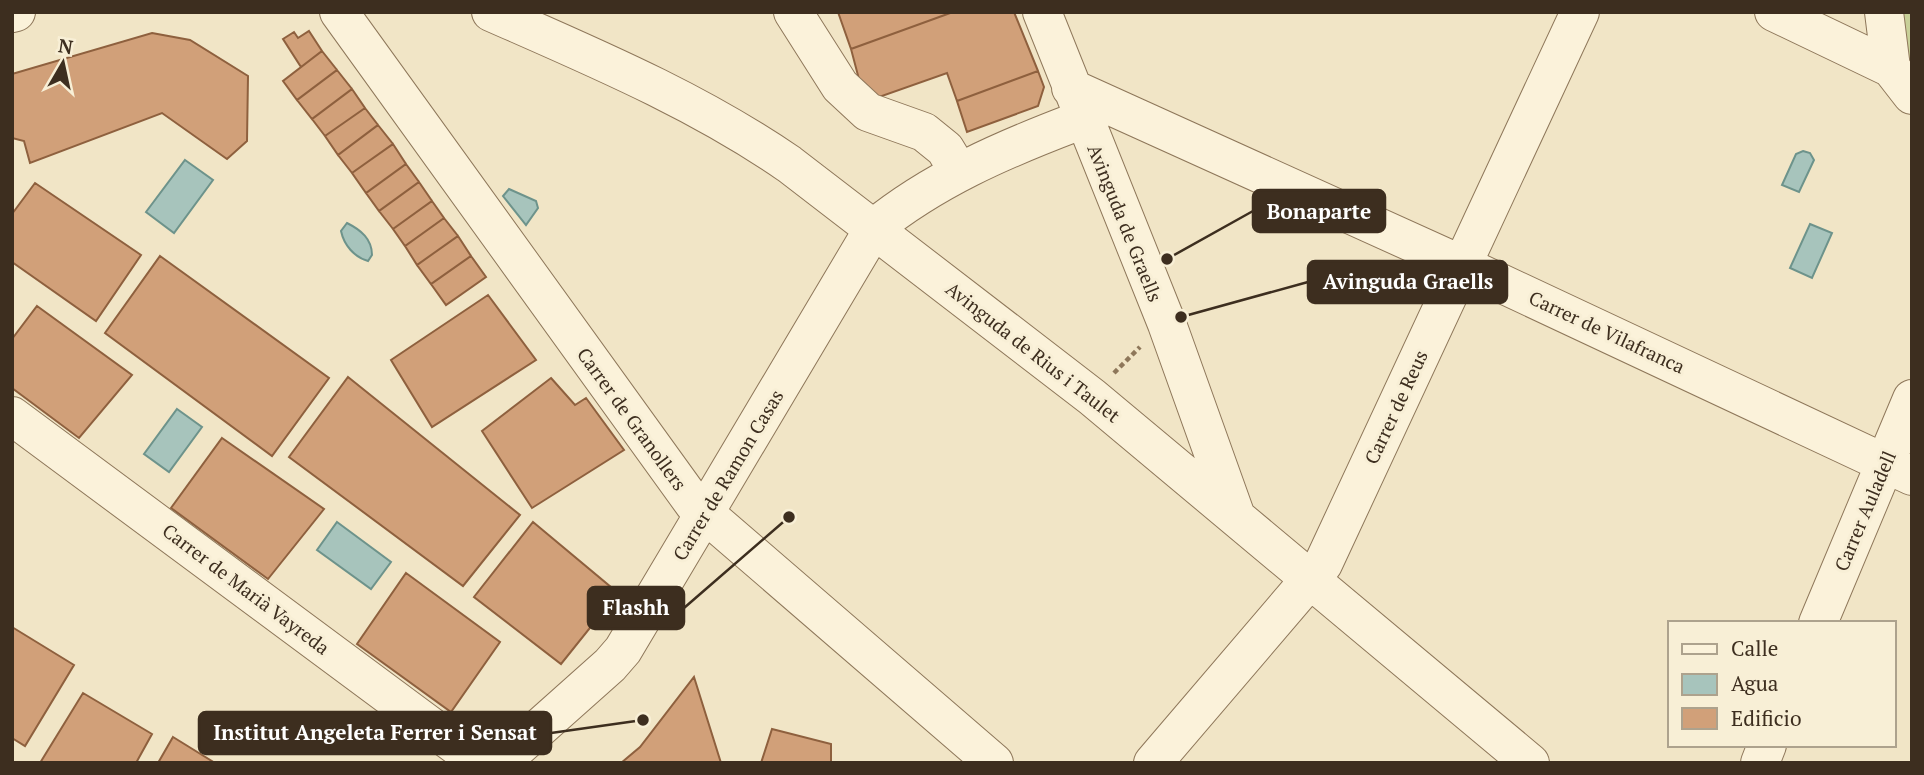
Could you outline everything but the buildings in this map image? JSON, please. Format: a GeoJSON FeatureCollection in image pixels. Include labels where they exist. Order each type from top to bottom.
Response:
{"type":"FeatureCollection","features":[{"type":"Feature","properties":{"kind":"street","name":"Carrer de Granollers"},"geometry":{"type":"LineString","coordinates":[[339,12],[694,504],[994,763]]}},
{"type":"Feature","properties":{"kind":"street","name":"Avinguda de Rius i Taulet"},"geometry":{"type":"LineString","coordinates":[[491,12],[608,64],[739,130],[874,228],[1093,397],[1530,763]]}},
{"type":"Feature","properties":{"kind":"street"},"geometry":{"type":"LineString","coordinates":[[793,12],[841,86],[868,112],[924,132],[945,149],[958,172]]}},
{"type":"Feature","properties":{"kind":"street","name":"Avinguda de Graells"},"geometry":{"type":"LineString","coordinates":[[1042,12],[1167,324],[1235,514]]}},
{"type":"Feature","properties":{"kind":"street","name":"Carrer de Reus"},"geometry":{"type":"LineString","coordinates":[[1153,763],[1323,564],[1580,12]]}},
{"type":"Feature","properties":{"kind":"street"},"geometry":{"type":"LineString","coordinates":[[1774,12],[1901,82]]}},
{"type":"Feature","properties":{"kind":"street"},"geometry":{"type":"LineString","coordinates":[[1884,12],[1901,82]]}},
{"type":"Feature","properties":{"kind":"street"},"geometry":{"type":"LineString","coordinates":[[874,228],[898,209],[958,172],[1073,124],[1076,102]]}},
{"type":"Feature","properties":{"kind":"street","name":"Carrer de Vilafranca"},"geometry":{"type":"LineString","coordinates":[[1076,102],[1462,265],[1898,469]]}},
{"type":"Feature","properties":{"kind":"street","name":"Carrer de Ramon Casas"},"geometry":{"type":"LineString","coordinates":[[500,763],[616,658],[706,514],[874,228]]}},
{"type":"Feature","properties":{"kind":"street","name":"Carrer Auladell"},"geometry":{"type":"LineString","coordinates":[[1819,621],[1898,469],[1912,399]]}},
{"type":"Feature","properties":{"kind":"street","name":"Carrer de Marià Vayreda"},"geometry":{"type":"LineString","coordinates":[[12,416],[480,763]]}},
{"type":"Feature","properties":{"kind":"green space"},"geometry":{"type":"Polygon","coordinates":[[[1889,12],[1912,12],[1912,74],[1889,12]]]}},
{"type":"Feature","properties":{"kind":"water"},"geometry":{"type":"Polygon","coordinates":[[[1803,151],[1810,153],[1814,160],[1799,192],[1782,185],[1796,154],[1803,151]]]}},
{"type":"Feature","properties":{"kind":"water"},"geometry":{"type":"Polygon","coordinates":[[[185,160],[213,180],[174,233],[146,212],[185,160]]]}},
{"type":"Feature","properties":{"kind":"water"},"geometry":{"type":"Polygon","coordinates":[[[509,189],[536,201],[538,208],[526,225],[503,196],[509,189]]]}},
{"type":"Feature","properties":{"kind":"water"},"geometry":{"type":"Polygon","coordinates":[[[347,223],[368,240],[372,255],[368,261],[350,250],[345,241],[341,231],[347,223]]]}},
{"type":"Feature","properties":{"kind":"water"},"geometry":{"type":"Polygon","coordinates":[[[1810,224],[1832,233],[1812,278],[1790,268],[1810,224]]]}},
{"type":"Feature","properties":{"kind":"water"},"geometry":{"type":"Polygon","coordinates":[[[177,409],[202,427],[169,472],[144,454],[177,409]]]}},
{"type":"Feature","properties":{"kind":"water"},"geometry":{"type":"Polygon","coordinates":[[[337,522],[391,562],[371,589],[317,550],[337,522]]]}},
{"type":"Feature","properties":{"kind":"place","name":"Bonaparte"},"geometry":{"type":"Point","coordinates":[1167,259]}},
{"type":"Feature","properties":{"kind":"place","name":"Avinguda Graells"},"geometry":{"type":"Point","coordinates":[1181,317]}},
{"type":"Feature","properties":{"kind":"place","name":"Flashh"},"geometry":{"type":"Point","coordinates":[789,517]}},
{"type":"Feature","properties":{"kind":"place","name":"Institut Angeleta Ferrer i Sensat"},"geometry":{"type":"Point","coordinates":[643,720]}}]}
